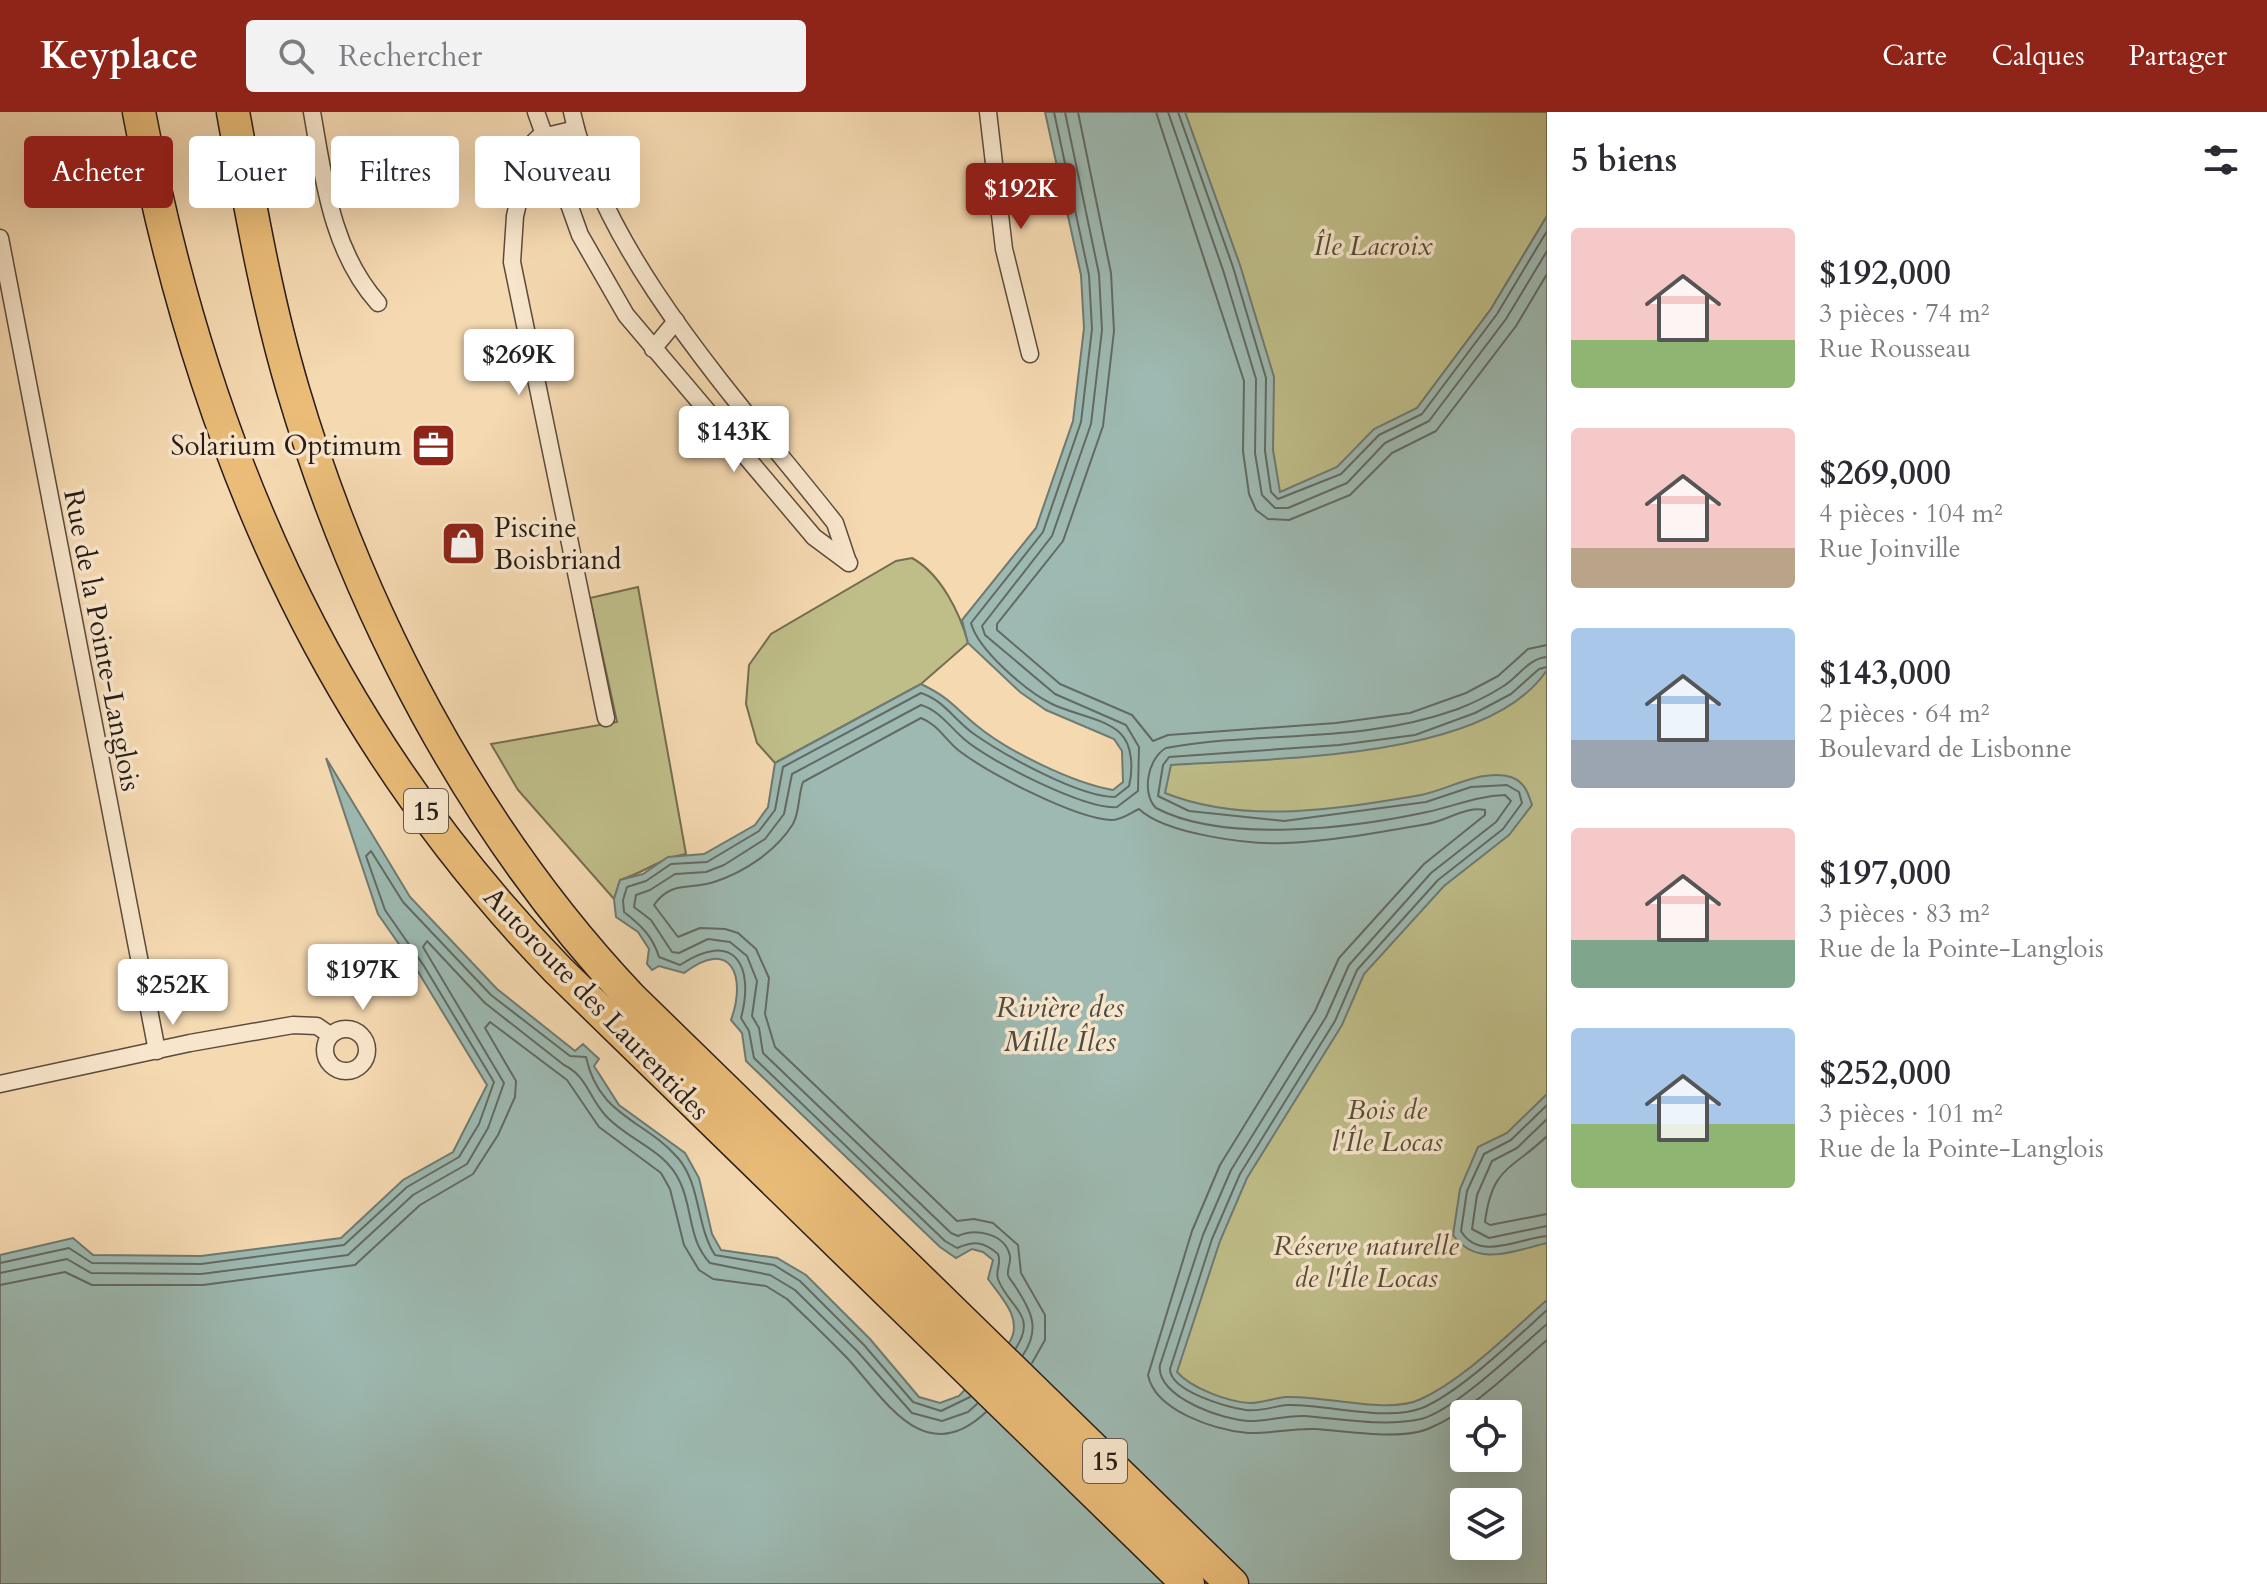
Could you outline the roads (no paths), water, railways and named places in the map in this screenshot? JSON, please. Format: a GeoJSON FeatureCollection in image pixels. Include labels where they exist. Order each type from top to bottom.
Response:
{"type":"FeatureCollection","features":[{"type":"Feature","properties":{"kind":"highway","name":"Autoroute des Laurentides"},"geometry":{"type":"LineString","coordinates":[[139,112],[180,300],[226,441],[282,572],[321,648],[374,736],[456,852],[535,947],[967,1348],[1232,1584]]}},
{"type":"Feature","properties":{"kind":"highway","name":"Autoroute des Laurentides"},"geometry":{"type":"LineString","coordinates":[[233,112],[268,293],[310,443],[341,530],[381,622],[466,777],[541,888],[616,982],[1188,1584]]}},
{"type":"Feature","properties":{"kind":"street"},"geometry":{"type":"LineString","coordinates":[[312,112],[337,235],[352,267],[378,303]]}},
{"type":"Feature","properties":{"kind":"street"},"geometry":{"type":"LineString","coordinates":[[536,112],[544,136],[574,120],[617,229],[676,321],[835,523],[849,563],[814,537],[626,315],[580,235],[570,208]]}},
{"type":"Feature","properties":{"kind":"street"},"geometry":{"type":"LineString","coordinates":[[988,112],[1004,249],[1030,354]]}},
{"type":"Feature","properties":{"kind":"street"},"geometry":{"type":"LineString","coordinates":[[517,208],[512,262],[606,718]]}},
{"type":"Feature","properties":{"kind":"street","name":"Rue de la Pointe-Langlois"},"geometry":{"type":"LineString","coordinates":[[0,238],[157,1051]]}},
{"type":"Feature","properties":{"kind":"street"},"geometry":{"type":"LineString","coordinates":[[653,349],[676,321]]}},
{"type":"Feature","properties":{"kind":"street"},"geometry":{"type":"LineString","coordinates":[[0,1084],[293,1025],[317,1026],[330,1035]]}},
{"type":"Feature","properties":{"kind":"water","name":"Rivière des Mille Îles"},"geometry":{"type":"Polygon","coordinates":[[[1045,112],[1185,112],[1240,265],[1274,377],[1273,450],[1280,492],[1337,467],[1374,429],[1417,408],[1491,309],[1547,216],[1547,670],[1518,700],[1477,722],[1428,738],[1318,756],[1171,765],[1165,793],[1227,809],[1292,811],[1421,795],[1488,775],[1511,777],[1520,782],[1527,792],[1532,805],[1509,835],[1444,886],[1364,974],[1342,1025],[1247,1178],[1220,1241],[1177,1372],[1200,1389],[1241,1402],[1301,1397],[1374,1405],[1408,1403],[1421,1399],[1454,1379],[1547,1300],[1547,1584],[0,1584],[0,1255],[73,1238],[93,1255],[201,1256],[341,1238],[403,1180],[453,1152],[487,1085],[417,970],[378,914],[326,758],[410,897],[497,989],[575,1051],[583,1044],[599,1059],[594,1066],[619,1105],[685,1153],[699,1178],[712,1234],[721,1250],[777,1258],[806,1275],[870,1339],[919,1397],[940,1403],[959,1396],[1009,1343],[1013,1334],[1013,1318],[988,1279],[993,1260],[983,1252],[972,1249],[956,1258],[940,1247],[746,1061],[742,1033],[731,1020],[737,989],[731,966],[724,960],[713,959],[684,973],[659,966],[652,970],[647,964],[649,949],[638,932],[616,917],[614,899],[620,880],[643,874],[668,857],[704,854],[755,825],[768,807],[775,763],[921,684],[945,698],[989,735],[1041,765],[1079,781],[1113,790],[1123,782],[1122,751],[1114,739],[1046,710],[1020,692],[968,643],[962,620],[1036,528],[1073,421],[1084,328],[1081,275],[1045,112]]]}},
{"type":"Feature","properties":{"kind":"water"},"geometry":{"type":"Polygon","coordinates":[[[1547,1094],[1547,1243],[1509,1253],[1473,1251],[1453,1235],[1460,1189],[1478,1147],[1507,1133],[1547,1094]]]}},
{"type":"Feature","properties":{"kind":"place","name":"Solarium Optimum"},"geometry":{"type":"Point","coordinates":[433,445]}},
{"type":"Feature","properties":{"kind":"place","name":"Piscine Boisbriand"},"geometry":{"type":"Point","coordinates":[463,543]}},
{"type":"Feature","properties":{"kind":"park label","name":"Île Lacroix"},"geometry":{"type":"Point","coordinates":[1373,245]}},
{"type":"Feature","properties":{"kind":"park label","name":"Bois de l'Île Locas"},"geometry":{"type":"Point","coordinates":[1387,1125]}},
{"type":"Feature","properties":{"kind":"park label","name":"Réserve naturelle de l'Île Locas"},"geometry":{"type":"Point","coordinates":[1366,1261]}}]}
